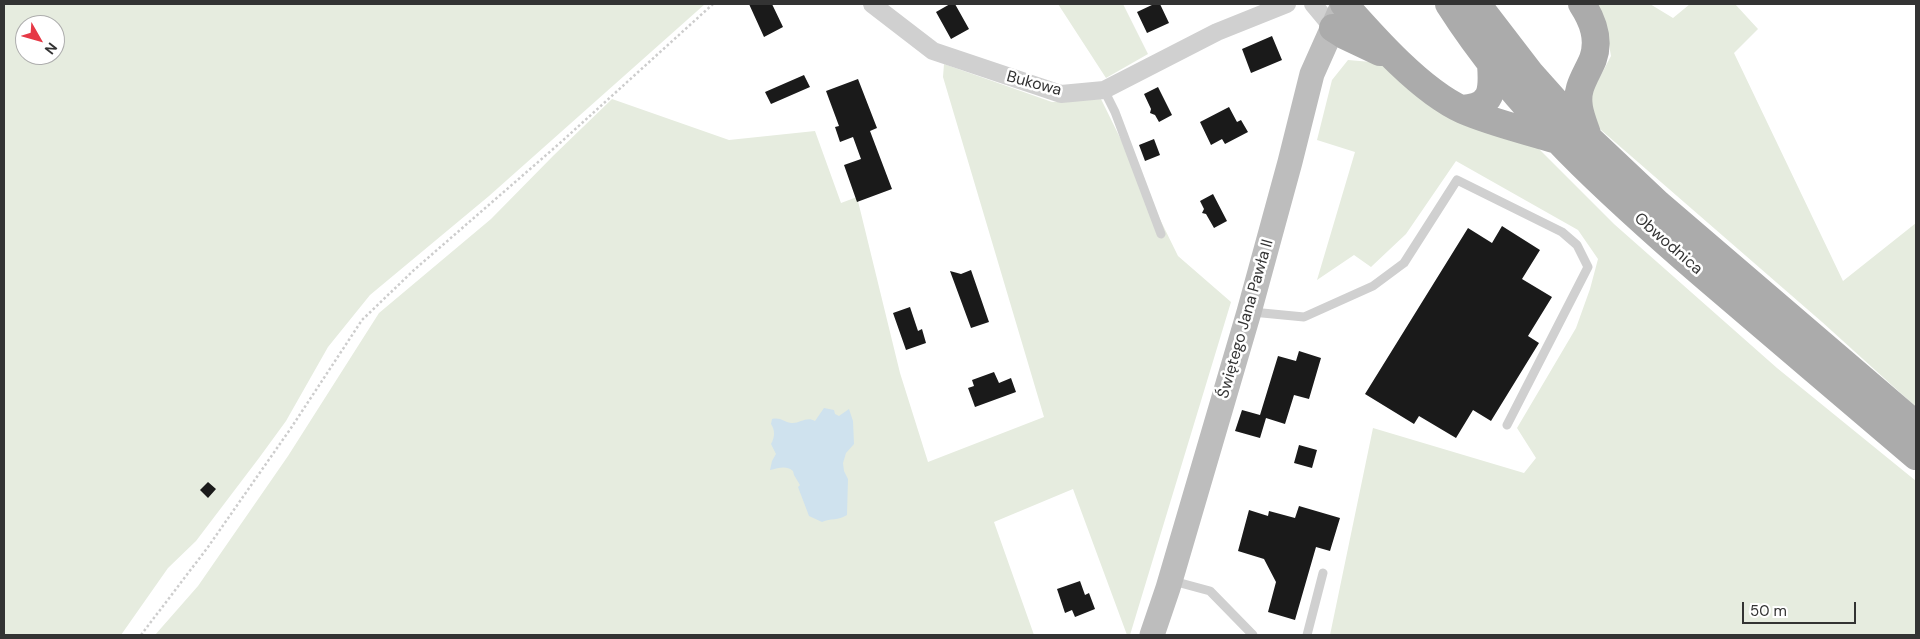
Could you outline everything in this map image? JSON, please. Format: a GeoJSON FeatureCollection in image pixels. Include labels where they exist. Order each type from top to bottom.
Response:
{"type":"FeatureCollection","features":[{"type":"Feature","properties":{"kind":"main road","name":"Obwodnica"},"geometry":{"type":"LineString","coordinates":[[1449,4],[1492,64],[1558,141],[1636,217],[1916,456]]}},
{"type":"Feature","properties":{"kind":"main road","name":"Obwodnica"},"geometry":{"type":"LineString","coordinates":[[1477,4],[1530,72],[1588,138],[1658,204],[1916,425]]}},
{"type":"Feature","properties":{"kind":"main road"},"geometry":{"type":"LineString","coordinates":[[1582,4],[1596,32],[1596,47],[1579,89],[1578,110],[1588,138]]}},
{"type":"Feature","properties":{"kind":"main road"},"geometry":{"type":"LineString","coordinates":[[1340,12],[1344,36],[1399,62],[1440,97],[1462,109],[1492,121],[1558,141]]}},
{"type":"Feature","properties":{"kind":"main road"},"geometry":{"type":"LineString","coordinates":[[1462,109],[1476,108],[1488,98],[1493,87],[1492,64]]}},
{"type":"Feature","properties":{"kind":"main road"},"geometry":{"type":"LineString","coordinates":[[1530,72],[1555,80],[1570,80],[1586,72]]}},
{"type":"Feature","properties":{"kind":"street","name":"Bukowa"},"geometry":{"type":"LineString","coordinates":[[872,4],[933,51],[1061,94],[1104,90],[1217,32],[1286,4]]}},
{"type":"Feature","properties":{"kind":"street"},"geometry":{"type":"LineString","coordinates":[[1313,4],[1340,12]]}},
{"type":"Feature","properties":{"kind":"street","name":"Świętego Jana Pawła II"},"geometry":{"type":"LineString","coordinates":[[1152,635],[1170,581],[1249,312],[1312,74],[1340,12]]}},
{"type":"Feature","properties":{"kind":"lane"},"geometry":{"type":"LineString","coordinates":[[1104,90],[1115,112],[1161,234]]}},
{"type":"Feature","properties":{"kind":"lane"},"geometry":{"type":"LineString","coordinates":[[1249,312],[1304,316],[1373,286],[1404,263],[1457,180],[1562,232],[1577,245],[1588,267],[1507,426]]}},
{"type":"Feature","properties":{"kind":"lane"},"geometry":{"type":"LineString","coordinates":[[1307,635],[1323,573]]}},
{"type":"Feature","properties":{"kind":"lane"},"geometry":{"type":"LineString","coordinates":[[1170,581],[1178,581],[1210,592],[1253,635]]}},
{"type":"Feature","properties":{"kind":"path"},"geometry":{"type":"LineString","coordinates":[[141,635],[220,531],[362,320],[414,270],[560,143],[713,4]]}},
{"type":"Feature","properties":{"kind":"shaded area"},"geometry":{"type":"Polygon","coordinates":[[[4,4],[705,4],[489,196],[370,295],[328,347],[286,421],[259,458],[196,541],[168,568],[121,635],[4,635],[4,4]]]}},
{"type":"Feature","properties":{"kind":"shaded area"},"geometry":{"type":"Polygon","coordinates":[[[1058,4],[1123,4],[1148,54],[1106,78],[1058,4]]]}},
{"type":"Feature","properties":{"kind":"shaded area"},"geometry":{"type":"Polygon","coordinates":[[[1592,4],[1650,4],[1673,18],[1690,4],[1735,4],[1758,29],[1734,53],[1843,281],[1916,223],[1916,407],[1822,322],[1593,123],[1589,104],[1593,90],[1611,56],[1606,28],[1592,4]]]}},
{"type":"Feature","properties":{"kind":"shaded area"},"geometry":{"type":"Polygon","coordinates":[[[1348,60],[1383,63],[1532,142],[1614,224],[1777,368],[1916,481],[1916,635],[1330,635],[1373,428],[1524,473],[1536,458],[1517,428],[1576,328],[1598,259],[1578,230],[1456,161],[1406,234],[1371,267],[1354,255],[1317,280],[1355,152],[1317,140],[1332,80],[1348,60]]]}},
{"type":"Feature","properties":{"kind":"shaded area"},"geometry":{"type":"Polygon","coordinates":[[[944,64],[1052,102],[1101,99],[1178,256],[1231,302],[1130,635],[1127,635],[1073,489],[994,522],[1034,635],[155,635],[198,586],[288,456],[379,313],[491,219],[612,99],[729,140],[815,131],[841,203],[857,197],[900,373],[928,462],[1044,417],[943,77],[944,64]]]}},
{"type":"Feature","properties":{"kind":"water"},"geometry":{"type":"Polygon","coordinates":[[[824,408],[834,410],[835,414],[839,416],[849,409],[853,421],[854,444],[846,453],[843,463],[848,479],[847,515],[822,522],[809,516],[798,487],[800,485],[793,471],[785,468],[770,470],[776,454],[771,444],[774,434],[771,424],[772,419],[780,419],[791,423],[809,419],[815,421],[824,408]]]}},
{"type":"Feature","properties":{"kind":"building"},"geometry":{"type":"Polygon","coordinates":[[[749,4],[772,4],[783,27],[764,37],[749,4]]]}},
{"type":"Feature","properties":{"kind":"building"},"geometry":{"type":"Polygon","coordinates":[[[950,4],[955,4],[969,29],[951,39],[936,12],[950,4]]]}},
{"type":"Feature","properties":{"kind":"building"},"geometry":{"type":"Polygon","coordinates":[[[1154,4],[1160,4],[1169,23],[1147,33],[1137,12],[1154,4]]]}},
{"type":"Feature","properties":{"kind":"building"},"geometry":{"type":"Polygon","coordinates":[[[1272,36],[1282,60],[1251,73],[1242,49],[1272,36]]]}},
{"type":"Feature","properties":{"kind":"building"},"geometry":{"type":"Polygon","coordinates":[[[804,75],[810,87],[771,104],[765,92],[804,75]]]}},
{"type":"Feature","properties":{"kind":"building"},"geometry":{"type":"Polygon","coordinates":[[[858,79],[877,128],[870,131],[892,189],[857,202],[844,165],[861,159],[853,137],[840,142],[835,127],[839,126],[826,91],[858,79]]]}},
{"type":"Feature","properties":{"kind":"building"},"geometry":{"type":"Polygon","coordinates":[[[1158,87],[1172,115],[1159,122],[1155,115],[1150,113],[1151,109],[1144,94],[1158,87]]]}},
{"type":"Feature","properties":{"kind":"building"},"geometry":{"type":"Polygon","coordinates":[[[1229,107],[1237,122],[1241,120],[1248,132],[1225,144],[1222,139],[1211,145],[1200,122],[1229,107]]]}},
{"type":"Feature","properties":{"kind":"building"},"geometry":{"type":"Polygon","coordinates":[[[1154,139],[1160,155],[1145,161],[1139,145],[1154,139]]]}},
{"type":"Feature","properties":{"kind":"building"},"geometry":{"type":"Polygon","coordinates":[[[1213,194],[1227,221],[1214,228],[1206,214],[1202,213],[1204,209],[1200,201],[1213,194]]]}},
{"type":"Feature","properties":{"kind":"building"},"geometry":{"type":"Polygon","coordinates":[[[1502,226],[1540,250],[1522,279],[1552,297],[1528,336],[1539,343],[1491,421],[1473,410],[1456,438],[1419,416],[1414,424],[1365,394],[1468,228],[1492,243],[1502,226]]]}},
{"type":"Feature","properties":{"kind":"building"},"geometry":{"type":"Polygon","coordinates":[[[971,270],[989,322],[971,328],[950,271],[961,274],[971,270]]]}},
{"type":"Feature","properties":{"kind":"building"},"geometry":{"type":"Polygon","coordinates":[[[910,307],[918,331],[922,329],[926,343],[906,350],[893,313],[910,307]]]}},
{"type":"Feature","properties":{"kind":"building"},"geometry":{"type":"Polygon","coordinates":[[[1299,351],[1321,358],[1309,399],[1294,395],[1285,424],[1266,418],[1260,438],[1235,431],[1242,410],[1260,415],[1278,356],[1296,361],[1299,351]]]}},
{"type":"Feature","properties":{"kind":"building"},"geometry":{"type":"Polygon","coordinates":[[[994,372],[999,383],[1011,378],[1016,392],[975,407],[968,388],[974,386],[972,380],[994,372]]]}},
{"type":"Feature","properties":{"kind":"building"},"geometry":{"type":"Polygon","coordinates":[[[1299,445],[1317,450],[1312,468],[1294,463],[1299,445]]]}},
{"type":"Feature","properties":{"kind":"building"},"geometry":{"type":"Polygon","coordinates":[[[208,482],[216,489],[208,498],[200,490],[208,482]]]}},
{"type":"Feature","properties":{"kind":"building"},"geometry":{"type":"Polygon","coordinates":[[[1299,506],[1340,518],[1330,551],[1316,547],[1295,620],[1268,612],[1276,582],[1264,559],[1238,551],[1249,510],[1268,516],[1269,511],[1295,518],[1299,506]]]}},
{"type":"Feature","properties":{"kind":"building"},"geometry":{"type":"Polygon","coordinates":[[[1080,581],[1085,595],[1089,593],[1095,609],[1075,617],[1072,610],[1065,613],[1057,589],[1080,581]]]}}]}
